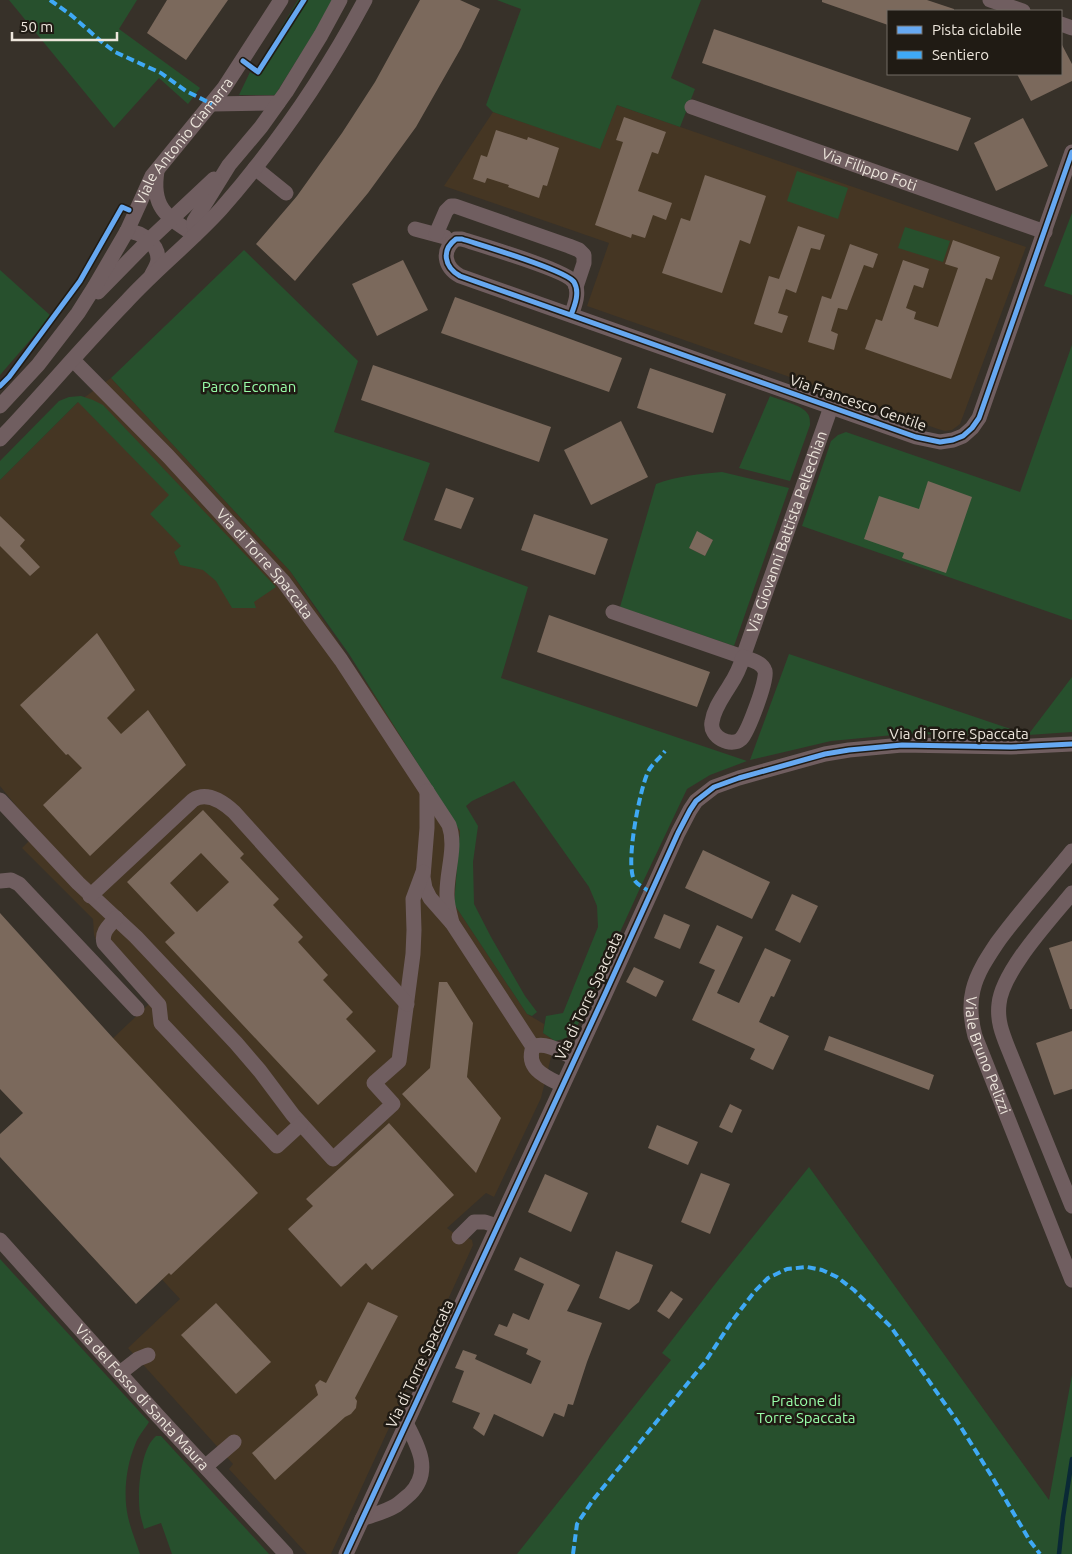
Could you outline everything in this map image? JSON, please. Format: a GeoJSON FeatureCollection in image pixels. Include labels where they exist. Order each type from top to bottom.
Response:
{"type":"FeatureCollection","features":[{"type":"Feature","properties":{"kind":"street","name":"Viale Antonio Ciamarra"},"geometry":{"type":"LineString","coordinates":[[0,406],[47,354],[78,313],[127,231],[146,186],[158,167],[212,104],[243,61],[282,0]]}},
{"type":"Feature","properties":{"kind":"street","name":"Viale Antonio Ciamarra"},"geometry":{"type":"LineString","coordinates":[[195,236],[194,221],[229,164],[278,102],[321,35],[340,0]]}},
{"type":"Feature","properties":{"kind":"street"},"geometry":{"type":"LineString","coordinates":[[0,439],[126,301],[221,209],[255,168],[308,96],[343,40],[364,0]]}},
{"type":"Feature","properties":{"kind":"street"},"geometry":{"type":"LineString","coordinates":[[990,0],[1020,10]]}},
{"type":"Feature","properties":{"kind":"street"},"geometry":{"type":"LineString","coordinates":[[212,104],[278,102]]}},
{"type":"Feature","properties":{"kind":"street","name":"Via Filippo Foti"},"geometry":{"type":"LineString","coordinates":[[692,107],[1045,232]]}},
{"type":"Feature","properties":{"kind":"street","name":"Via Francesco Gentile"},"geometry":{"type":"LineString","coordinates":[[453,240],[446,260],[449,267],[456,274],[904,433],[940,442],[953,440],[968,432],[976,423],[984,407],[1012,320],[1072,152]]}},
{"type":"Feature","properties":{"kind":"street","name":"Viale Antonio Ciamarra"},"geometry":{"type":"LineString","coordinates":[[78,313],[149,240],[229,164]]}},
{"type":"Feature","properties":{"kind":"street"},"geometry":{"type":"LineString","coordinates":[[158,167],[156,177],[161,207],[171,219],[195,236]]}},
{"type":"Feature","properties":{"kind":"street"},"geometry":{"type":"LineString","coordinates":[[255,168],[286,193]]}},
{"type":"Feature","properties":{"kind":"street"},"geometry":{"type":"LineString","coordinates":[[436,234],[446,211],[451,206],[454,206],[580,250],[584,255],[584,263],[576,287],[576,300],[571,315]]}},
{"type":"Feature","properties":{"kind":"street"},"geometry":{"type":"LineString","coordinates":[[415,229],[453,240],[462,239],[557,271],[571,279],[576,287]]}},
{"type":"Feature","properties":{"kind":"street"},"geometry":{"type":"LineString","coordinates":[[127,231],[139,233],[149,240],[156,250],[158,260],[152,275]]}},
{"type":"Feature","properties":{"kind":"street","name":"Via di Torre Spaccata"},"geometry":{"type":"LineString","coordinates":[[73,360],[161,449],[284,581],[344,666],[443,815],[451,834],[447,903],[452,923]]}},
{"type":"Feature","properties":{"kind":"street","name":"Via Giovanni Battista Peltechian"},"geometry":{"type":"LineString","coordinates":[[612,612],[743,657],[758,662],[762,665],[765,670],[765,679],[746,733],[739,740],[724,741],[712,730],[711,724],[717,707],[736,674],[743,657],[831,407]]}},
{"type":"Feature","properties":{"kind":"street","name":"Via di Torre Spaccata"},"geometry":{"type":"LineString","coordinates":[[346,1554],[678,833],[693,806],[709,791],[739,778],[804,759],[849,750],[910,745],[1011,748],[1072,744]]}},
{"type":"Feature","properties":{"kind":"street","name":"Via di Torre Spaccata"},"geometry":{"type":"LineString","coordinates":[[427,791],[427,828],[423,872],[427,893],[452,923],[534,1047]]}},
{"type":"Feature","properties":{"kind":"street"},"geometry":{"type":"LineString","coordinates":[[90,896],[193,800],[203,796],[215,799],[228,806],[234,812],[407,1004]]}},
{"type":"Feature","properties":{"kind":"street"},"geometry":{"type":"LineString","coordinates":[[0,800],[90,896],[136,937],[241,1048],[300,1124],[333,1159],[393,1104],[374,1083],[399,1062],[413,954],[413,899],[423,872],[433,869],[443,872],[448,877]]}},
{"type":"Feature","properties":{"kind":"street","name":"Viale Bruno Pelizzi"},"geometry":{"type":"LineString","coordinates":[[1072,851],[1022,909],[988,957],[976,980],[970,1007],[975,1036],[1072,1280]]}},
{"type":"Feature","properties":{"kind":"street"},"geometry":{"type":"LineString","coordinates":[[2,883],[14,881],[19,884],[137,1009]]}},
{"type":"Feature","properties":{"kind":"street","name":"Viale Bruno Pelizzi"},"geometry":{"type":"LineString","coordinates":[[1072,893],[1037,936],[1009,975],[1000,997],[998,1016],[1008,1048],[1072,1206]]}},
{"type":"Feature","properties":{"kind":"street"},"geometry":{"type":"LineString","coordinates":[[116,918],[105,931],[104,943],[159,1005],[161,1023],[276,1146],[300,1124]]}},
{"type":"Feature","properties":{"kind":"street","name":"Via di Torre Spaccata"},"geometry":{"type":"LineString","coordinates":[[534,1047],[545,1045],[574,1058]]}},
{"type":"Feature","properties":{"kind":"street","name":"Via di Torre Spaccata"},"geometry":{"type":"LineString","coordinates":[[534,1047],[531,1058],[537,1069],[562,1085]]}},
{"type":"Feature","properties":{"kind":"street"},"geometry":{"type":"LineString","coordinates":[[459,1237],[474,1222],[485,1222],[497,1226]]}},
{"type":"Feature","properties":{"kind":"street","name":"Via del Fosso di Santa Maura"},"geometry":{"type":"LineString","coordinates":[[0,1240],[286,1554]]}},
{"type":"Feature","properties":{"kind":"street"},"geometry":{"type":"LineString","coordinates":[[120,1373],[138,1359],[148,1356]]}},
{"type":"Feature","properties":{"kind":"street"},"geometry":{"type":"LineString","coordinates":[[362,1519],[395,1506],[415,1489],[421,1478],[423,1473],[422,1460],[406,1422]]}},
{"type":"Feature","properties":{"kind":"street"},"geometry":{"type":"LineString","coordinates":[[206,1466],[234,1442]]}},
{"type":"Feature","properties":{"kind":"shaded area"},"geometry":{"type":"Polygon","coordinates":[[[617,105],[1026,247],[960,424],[952,430],[938,429],[587,306],[609,243],[444,186],[493,112],[600,148],[617,105]]]}},
{"type":"Feature","properties":{"kind":"shaded area"},"geometry":{"type":"Polygon","coordinates":[[[111,378],[290,571],[385,711],[460,831],[454,904],[527,1014],[544,1024],[543,1033],[555,1041],[541,1098],[494,1197],[486,1193],[447,1228],[462,1239],[466,1237],[472,1240],[473,1245],[331,1554],[307,1554],[229,1469],[233,1464],[128,1348],[180,1299],[21,1126],[150,1003],[99,947],[94,935],[93,919],[22,848],[39,831],[0,786],[0,480],[78,402],[111,378]]]}},
{"type":"Feature","properties":{"kind":"green space"},"geometry":{"type":"Polygon","coordinates":[[[9,0],[137,0],[119,29],[200,88],[188,104],[159,78],[114,128],[9,0]]]}},
{"type":"Feature","properties":{"kind":"green space"},"geometry":{"type":"Polygon","coordinates":[[[298,0],[332,0],[317,28],[275,95],[239,95],[250,72],[253,74],[298,0]]]}},
{"type":"Feature","properties":{"kind":"green space"},"geometry":{"type":"Polygon","coordinates":[[[497,0],[701,0],[671,78],[695,89],[680,127],[617,105],[600,149],[493,112],[486,105],[521,9],[497,0]]]}},
{"type":"Feature","properties":{"kind":"green space"},"geometry":{"type":"Polygon","coordinates":[[[797,171],[848,188],[838,219],[787,201],[797,171]]]}},
{"type":"Feature","properties":{"kind":"green space"},"geometry":{"type":"Polygon","coordinates":[[[1072,213],[1072,295],[1044,286],[1072,213]]]}},
{"type":"Feature","properties":{"kind":"green space"},"geometry":{"type":"Polygon","coordinates":[[[905,227],[950,241],[943,262],[898,248],[905,227]]]}},
{"type":"Feature","properties":{"kind":"green space","name":"Parco Ecoman"},"geometry":{"type":"Polygon","coordinates":[[[244,250],[358,361],[334,432],[430,463],[403,540],[528,587],[501,678],[747,761],[710,775],[687,789],[574,1033],[564,1039],[555,1041],[543,1033],[546,1016],[563,1013],[598,927],[597,906],[589,887],[514,781],[472,801],[466,806],[478,826],[473,862],[474,904],[525,996],[537,1012],[532,1016],[527,1014],[454,904],[460,831],[349,654],[290,571],[111,378],[244,250]]]}},
{"type":"Feature","properties":{"kind":"green space"},"geometry":{"type":"Polygon","coordinates":[[[0,270],[51,316],[0,375],[0,270]]]}},
{"type":"Feature","properties":{"kind":"green space"},"geometry":{"type":"Polygon","coordinates":[[[1072,345],[1072,620],[802,526],[831,441],[838,435],[846,432],[1020,492],[1072,345]]]}},
{"type":"Feature","properties":{"kind":"green space"},"geometry":{"type":"Polygon","coordinates":[[[81,396],[103,405],[276,587],[254,602],[256,608],[232,608],[216,581],[203,570],[180,565],[174,552],[181,546],[150,514],[169,495],[78,402],[0,480],[0,461],[59,401],[69,397],[81,396]]]}},
{"type":"Feature","properties":{"kind":"green space"},"geometry":{"type":"Polygon","coordinates":[[[770,396],[804,410],[809,417],[810,425],[790,481],[739,468],[770,396]]]}},
{"type":"Feature","properties":{"kind":"green space"},"geometry":{"type":"Polygon","coordinates":[[[722,472],[789,488],[734,646],[620,607],[656,484],[680,477],[722,472]],[[697,532],[689,548],[705,556],[713,540],[697,532]]]}},
{"type":"Feature","properties":{"kind":"green space"},"geometry":{"type":"Polygon","coordinates":[[[789,654],[1028,735],[904,734],[831,741],[750,760],[789,654]]]}},
{"type":"Feature","properties":{"kind":"green space"},"geometry":{"type":"Polygon","coordinates":[[[1072,677],[1072,732],[1028,735],[1072,677]]]}},
{"type":"Feature","properties":{"kind":"green space","name":"Pratone di Torre Spaccata"},"geometry":{"type":"Polygon","coordinates":[[[809,1167],[1049,1500],[1072,1375],[1072,1554],[517,1554],[671,1360],[662,1353],[809,1167]]]}},
{"type":"Feature","properties":{"kind":"green space"},"geometry":{"type":"Polygon","coordinates":[[[0,1259],[149,1422],[136,1442],[129,1462],[126,1481],[126,1508],[140,1554],[0,1554],[0,1259]]]}},
{"type":"Feature","properties":{"kind":"green space"},"geometry":{"type":"Polygon","coordinates":[[[156,1436],[161,1436],[269,1554],[172,1554],[161,1523],[144,1529],[139,1505],[141,1473],[146,1451],[156,1436]]]}},
{"type":"Feature","properties":{"kind":"building"},"geometry":{"type":"Polygon","coordinates":[[[167,0],[228,0],[186,60],[147,33],[167,0]]]}},
{"type":"Feature","properties":{"kind":"building"},"geometry":{"type":"Polygon","coordinates":[[[420,0],[460,0],[480,9],[461,48],[416,127],[368,193],[295,281],[256,244],[297,196],[342,133],[375,82],[420,0]]]}},
{"type":"Feature","properties":{"kind":"building"},"geometry":{"type":"Polygon","coordinates":[[[822,0],[927,0],[954,10],[887,10],[887,25],[822,2],[822,0]]]}},
{"type":"Feature","properties":{"kind":"building"},"geometry":{"type":"Polygon","coordinates":[[[714,29],[971,118],[958,151],[702,63],[714,29]]]}},
{"type":"Feature","properties":{"kind":"building"},"geometry":{"type":"Polygon","coordinates":[[[1062,45],[1072,64],[1072,81],[1031,101],[1018,75],[1062,75],[1062,45]]]}},
{"type":"Feature","properties":{"kind":"building"},"geometry":{"type":"Polygon","coordinates":[[[624,117],[666,132],[658,154],[652,152],[638,191],[672,203],[666,220],[653,215],[645,238],[632,234],[631,238],[595,225],[623,142],[616,140],[624,117]]]}},
{"type":"Feature","properties":{"kind":"building"},"geometry":{"type":"Polygon","coordinates":[[[1023,118],[1048,166],[996,191],[974,143],[1023,118]]]}},
{"type":"Feature","properties":{"kind":"building"},"geometry":{"type":"Polygon","coordinates":[[[496,130],[527,140],[528,137],[559,148],[547,186],[543,185],[539,198],[487,178],[485,183],[473,179],[481,155],[487,157],[496,130]]]}},
{"type":"Feature","properties":{"kind":"building"},"geometry":{"type":"Polygon","coordinates":[[[705,175],[766,196],[750,244],[740,240],[722,293],[662,273],[681,218],[690,221],[705,175]]]}},
{"type":"Feature","properties":{"kind":"building"},"geometry":{"type":"Polygon","coordinates":[[[798,226],[825,235],[820,250],[811,248],[796,293],[786,289],[778,313],[788,316],[782,333],[754,324],[769,276],[779,279],[798,226]]]}},
{"type":"Feature","properties":{"kind":"building"},"geometry":{"type":"Polygon","coordinates":[[[953,240],[1000,257],[992,280],[986,278],[951,379],[865,349],[876,319],[882,321],[903,260],[929,269],[923,288],[914,285],[906,308],[916,312],[914,319],[938,327],[958,268],[945,264],[953,240]]]}},
{"type":"Feature","properties":{"kind":"building"},"geometry":{"type":"Polygon","coordinates":[[[850,244],[878,254],[873,268],[864,265],[847,310],[838,308],[831,331],[838,334],[834,350],[808,342],[822,296],[831,299],[850,244]]]}},
{"type":"Feature","properties":{"kind":"building"},"geometry":{"type":"Polygon","coordinates":[[[403,260],[428,310],[377,336],[352,284],[403,260]]]}},
{"type":"Feature","properties":{"kind":"building"},"geometry":{"type":"Polygon","coordinates":[[[455,297],[622,358],[609,392],[441,333],[455,297]]]}},
{"type":"Feature","properties":{"kind":"building"},"geometry":{"type":"Polygon","coordinates":[[[373,365],[551,427],[539,462],[361,400],[373,365]]]}},
{"type":"Feature","properties":{"kind":"building"},"geometry":{"type":"Polygon","coordinates":[[[650,368],[726,394],[713,433],[637,408],[650,368]]]}},
{"type":"Feature","properties":{"kind":"building"},"geometry":{"type":"Polygon","coordinates":[[[621,421],[648,477],[591,505],[564,450],[621,421]]]}},
{"type":"Feature","properties":{"kind":"building"},"geometry":{"type":"Polygon","coordinates":[[[928,481],[972,497],[946,573],[902,558],[904,553],[864,539],[879,496],[919,509],[928,481]]]}},
{"type":"Feature","properties":{"kind":"building"},"geometry":{"type":"Polygon","coordinates":[[[446,488],[474,498],[461,529],[434,520],[446,488]]]}},
{"type":"Feature","properties":{"kind":"building"},"geometry":{"type":"Polygon","coordinates":[[[534,514],[608,539],[595,575],[521,550],[534,514]]]}},
{"type":"Feature","properties":{"kind":"building"},"geometry":{"type":"Polygon","coordinates":[[[0,516],[25,540],[20,546],[40,567],[30,576],[0,546],[0,516]]]}},
{"type":"Feature","properties":{"kind":"building"},"geometry":{"type":"Polygon","coordinates":[[[697,531],[713,540],[705,556],[689,548],[697,531]]]}},
{"type":"Feature","properties":{"kind":"building"},"geometry":{"type":"Polygon","coordinates":[[[549,615],[710,672],[697,707],[537,652],[549,615]]]}},
{"type":"Feature","properties":{"kind":"building"},"geometry":{"type":"Polygon","coordinates":[[[97,633],[135,690],[107,718],[121,734],[148,710],[186,765],[90,856],[43,805],[82,768],[68,754],[66,755],[20,705],[97,633]]]}},
{"type":"Feature","properties":{"kind":"building"},"geometry":{"type":"Polygon","coordinates":[[[203,810],[244,854],[240,858],[279,899],[273,905],[303,937],[298,942],[328,975],[323,980],[353,1012],[346,1019],[376,1051],[318,1105],[165,942],[175,933],[127,882],[203,810]],[[201,853],[170,883],[197,912],[229,882],[201,853]]]}},
{"type":"Feature","properties":{"kind":"building"},"geometry":{"type":"Polygon","coordinates":[[[703,850],[770,882],[752,919],[685,888],[703,850]]]}},
{"type":"Feature","properties":{"kind":"building"},"geometry":{"type":"Polygon","coordinates":[[[792,894],[818,906],[800,943],[775,930],[792,894]]]}},
{"type":"Feature","properties":{"kind":"building"},"geometry":{"type":"Polygon","coordinates":[[[0,913],[113,1038],[258,1193],[171,1275],[169,1273],[136,1304],[0,1157],[0,1134],[23,1113],[0,1089],[0,913]]]}},
{"type":"Feature","properties":{"kind":"building"},"geometry":{"type":"Polygon","coordinates":[[[664,914],[690,925],[680,949],[654,938],[664,914]]]}},
{"type":"Feature","properties":{"kind":"building"},"geometry":{"type":"Polygon","coordinates":[[[717,925],[743,937],[717,993],[739,1003],[765,948],[791,960],[774,997],[771,996],[759,1022],[789,1036],[773,1070],[750,1059],[755,1049],[692,1020],[715,970],[699,963],[717,925]]]}},
{"type":"Feature","properties":{"kind":"building"},"geometry":{"type":"Polygon","coordinates":[[[1072,941],[1072,1009],[1070,1009],[1049,948],[1072,941]]]}},
{"type":"Feature","properties":{"kind":"building"},"geometry":{"type":"Polygon","coordinates":[[[634,967],[664,981],[656,997],[626,982],[634,967]]]}},
{"type":"Feature","properties":{"kind":"building"},"geometry":{"type":"Polygon","coordinates":[[[439,982],[447,982],[473,1023],[467,1077],[501,1118],[476,1173],[402,1094],[430,1068],[439,982]]]}},
{"type":"Feature","properties":{"kind":"building"},"geometry":{"type":"Polygon","coordinates":[[[1072,1031],[1072,1089],[1054,1095],[1036,1043],[1072,1031]]]}},
{"type":"Feature","properties":{"kind":"building"},"geometry":{"type":"Polygon","coordinates":[[[829,1036],[934,1075],[929,1090],[824,1050],[829,1036]]]}},
{"type":"Feature","properties":{"kind":"building"},"geometry":{"type":"Polygon","coordinates":[[[730,1104],[742,1110],[732,1133],[719,1127],[730,1104]]]}},
{"type":"Feature","properties":{"kind":"building"},"geometry":{"type":"Polygon","coordinates":[[[389,1123],[454,1195],[372,1270],[366,1263],[341,1287],[288,1229],[313,1206],[306,1199],[389,1123]]]}},
{"type":"Feature","properties":{"kind":"building"},"geometry":{"type":"Polygon","coordinates":[[[657,1125],[698,1142],[688,1165],[648,1148],[657,1125]]]}},
{"type":"Feature","properties":{"kind":"building"},"geometry":{"type":"Polygon","coordinates":[[[701,1173],[730,1184],[710,1234],[681,1222],[701,1173]]]}},
{"type":"Feature","properties":{"kind":"building"},"geometry":{"type":"Polygon","coordinates":[[[545,1174],[588,1193],[571,1232],[528,1212],[545,1174]]]}},
{"type":"Feature","properties":{"kind":"building"},"geometry":{"type":"Polygon","coordinates":[[[616,1251],[653,1265],[639,1302],[629,1310],[599,1298],[616,1251]]]}},
{"type":"Feature","properties":{"kind":"building"},"geometry":{"type":"Polygon","coordinates":[[[520,1257],[580,1285],[567,1311],[602,1323],[573,1405],[568,1404],[564,1417],[554,1413],[543,1437],[494,1414],[484,1436],[473,1428],[480,1413],[452,1402],[464,1371],[455,1368],[463,1350],[477,1355],[475,1359],[531,1384],[541,1361],[526,1354],[528,1349],[494,1335],[499,1324],[507,1327],[513,1313],[529,1320],[544,1284],[514,1270],[520,1257]]]}},
{"type":"Feature","properties":{"kind":"building"},"geometry":{"type":"Polygon","coordinates":[[[671,1291],[683,1299],[669,1319],[657,1311],[671,1291]]]}},
{"type":"Feature","properties":{"kind":"building"},"geometry":{"type":"Polygon","coordinates":[[[368,1302],[398,1316],[355,1398],[357,1401],[356,1408],[275,1480],[252,1453],[318,1395],[315,1385],[320,1380],[326,1383],[368,1302]]]}},
{"type":"Feature","properties":{"kind":"building"},"geometry":{"type":"Polygon","coordinates":[[[216,1303],[271,1362],[236,1394],[181,1335],[216,1303]]]}},
{"type":"Feature","properties":{"kind":"waterway"},"geometry":{"type":"LineString","coordinates":[[1059,1554],[1072,1459]]}},
{"type":"Feature","properties":{"kind":"marked path"},"geometry":{"type":"LineString","coordinates":[[50,0],[115,52],[161,73],[186,91],[212,104]]}},
{"type":"Feature","properties":{"kind":"marked path"},"geometry":{"type":"LineString","coordinates":[[651,892],[635,881],[632,873],[632,845],[637,810],[649,769],[665,751]]}},
{"type":"Feature","properties":{"kind":"marked path"},"geometry":{"type":"LineString","coordinates":[[573,1554],[577,1524],[593,1500],[705,1362],[732,1321],[755,1291],[768,1278],[787,1269],[807,1267],[822,1270],[837,1277],[854,1290],[891,1327],[957,1421],[1030,1541],[1040,1554]]}},
{"type":"Feature","properties":{"kind":"cycle path"},"geometry":{"type":"LineString","coordinates":[[243,61],[258,72],[304,0]]}},
{"type":"Feature","properties":{"kind":"cycle path"},"geometry":{"type":"LineString","coordinates":[[571,315],[577,290],[574,282],[568,277],[540,265],[462,239],[456,239],[448,248],[446,253],[448,263],[460,276],[916,437],[940,442],[953,440],[963,436],[979,418],[1072,152]]}},
{"type":"Feature","properties":{"kind":"cycle path"},"geometry":{"type":"LineString","coordinates":[[0,386],[9,377],[80,281],[122,207],[129,210]]}},
{"type":"Feature","properties":{"kind":"cycle path"},"geometry":{"type":"LineString","coordinates":[[346,1554],[678,833],[696,801],[714,787],[739,778],[825,754],[849,750],[902,745],[1011,747],[1072,744]]}}]}
